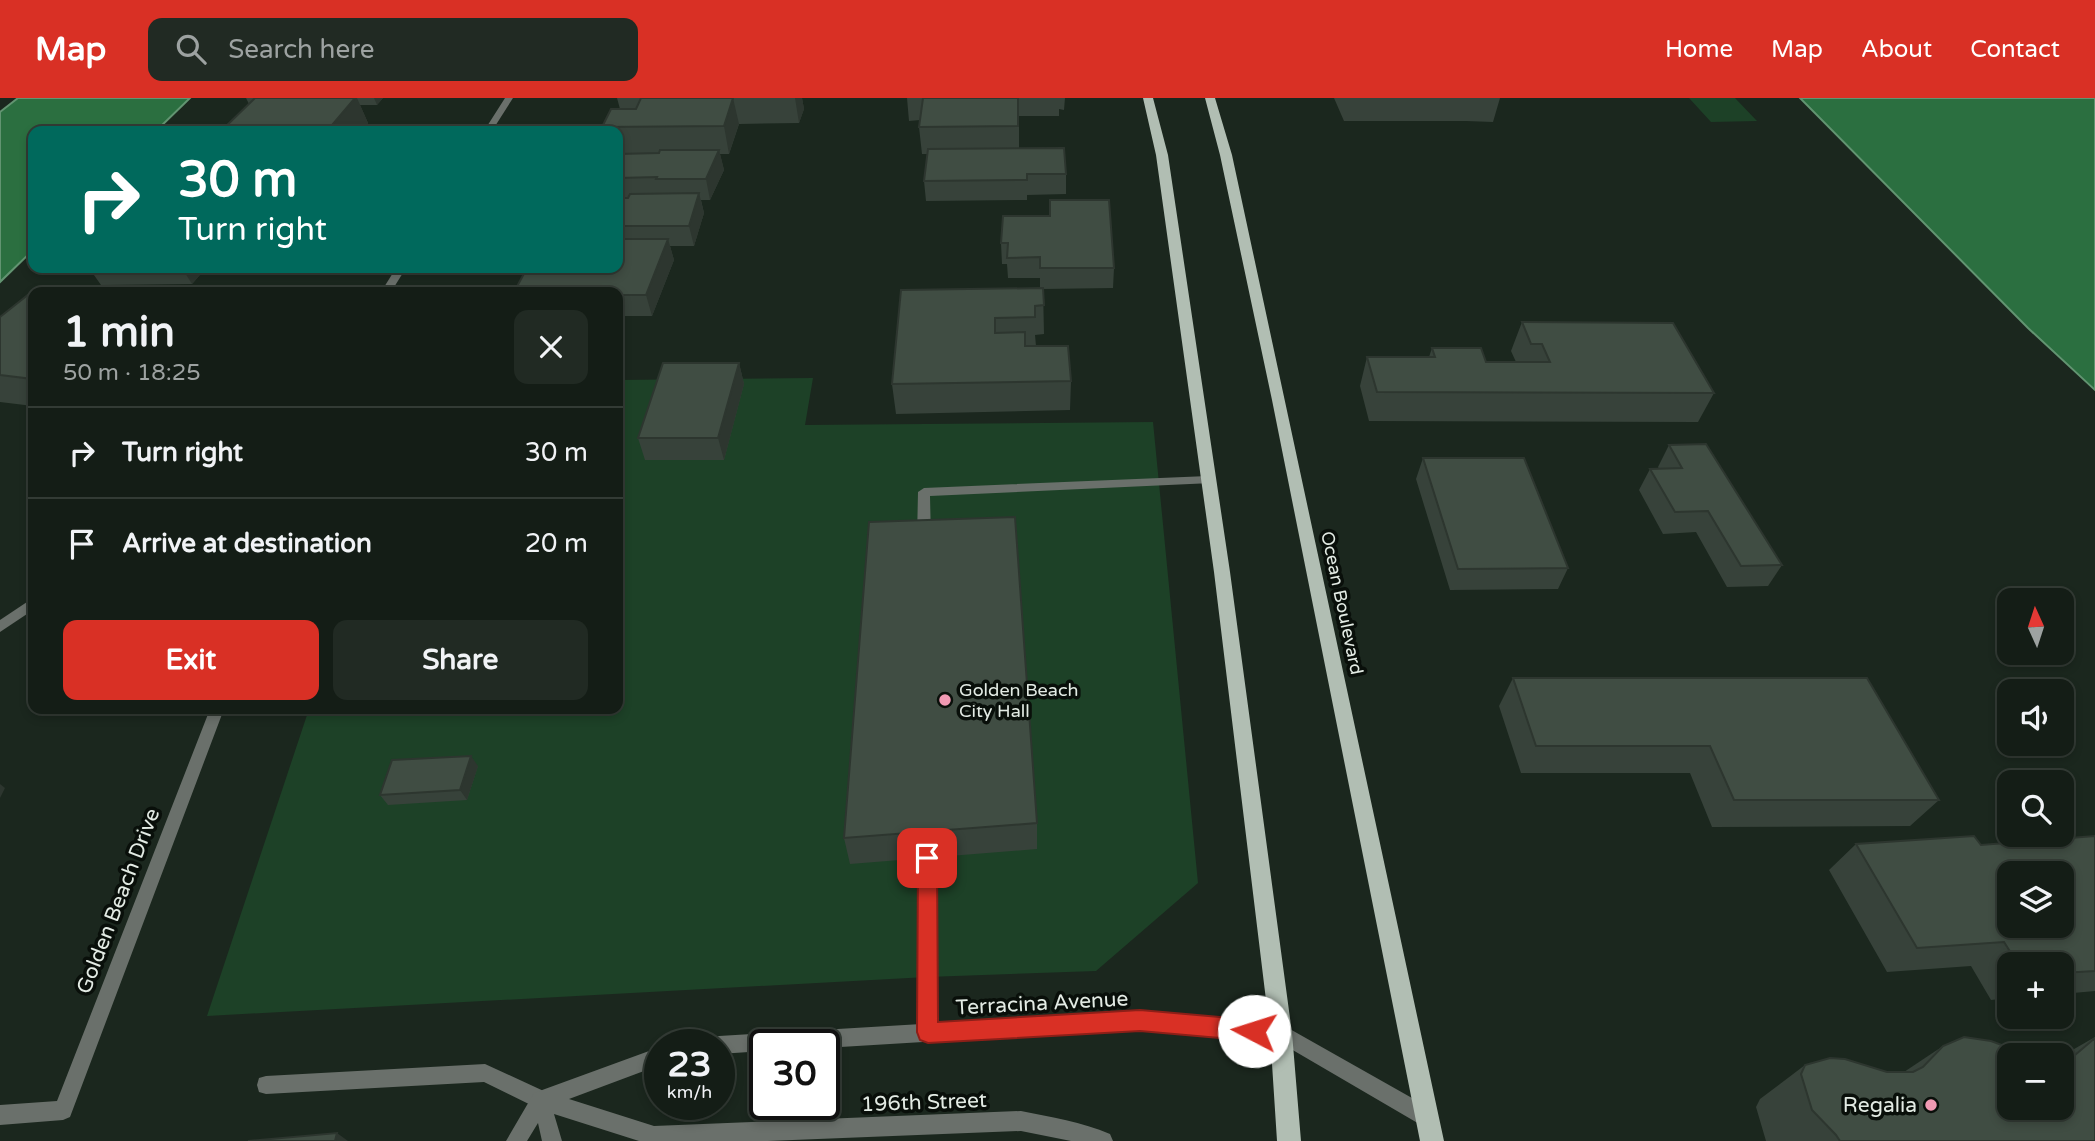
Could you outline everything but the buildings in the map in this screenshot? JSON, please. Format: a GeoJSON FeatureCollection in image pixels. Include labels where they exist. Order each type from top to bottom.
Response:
{"type":"FeatureCollection","features":[{"type":"Feature","properties":{"kind":"main road"},"geometry":{"type":"LineString","coordinates":[[1148,98],[1162,155],[1208,480],[1281,1033],[1289,1141]]}},
{"type":"Feature","properties":{"kind":"main road","name":"Ocean Boulevard"},"geometry":{"type":"LineString","coordinates":[[1210,98],[1226,155],[1276,386],[1430,1130]]}},
{"type":"Feature","properties":{"kind":"street"},"geometry":{"type":"LineString","coordinates":[[491,126],[509,98]]}},
{"type":"Feature","properties":{"kind":"street"},"geometry":{"type":"LineString","coordinates":[[924,549],[924,492],[1208,480]]}},
{"type":"Feature","properties":{"kind":"street"},"geometry":{"type":"LineString","coordinates":[[0,627],[28,607]]}},
{"type":"Feature","properties":{"kind":"street","name":"Golden Beach Drive"},"geometry":{"type":"LineString","coordinates":[[0,1115],[63,1110],[215,714]]}},
{"type":"Feature","properties":{"kind":"street"},"geometry":{"type":"LineString","coordinates":[[927,858],[928,1032]]}},
{"type":"Feature","properties":{"kind":"street","name":"Terracina Avenue"},"geometry":{"type":"LineString","coordinates":[[735,1044],[1140,1020],[1281,1033],[1430,1130]]}},
{"type":"Feature","properties":{"kind":"street"},"geometry":{"type":"LineString","coordinates":[[516,1141],[541,1100],[644,1062]]}},
{"type":"Feature","properties":{"kind":"street","name":"196th Street"},"geometry":{"type":"LineString","coordinates":[[266,1085],[485,1073],[541,1100],[654,1136],[1021,1121],[1063,1129],[1102,1141]]}},
{"type":"Feature","properties":{"kind":"street"},"geometry":{"type":"LineString","coordinates":[[541,1100],[552,1141]]}},
{"type":"Feature","properties":{"kind":"shaded area"},"geometry":{"type":"Polygon","coordinates":[[[18,98],[190,98],[161,126],[28,126],[28,255],[0,282],[0,112],[18,98]]]}},
{"type":"Feature","properties":{"kind":"shaded area"},"geometry":{"type":"Polygon","coordinates":[[[1689,98],[1735,98],[1757,121],[1711,122],[1689,98]]]}},
{"type":"Feature","properties":{"kind":"shaded area"},"geometry":{"type":"Polygon","coordinates":[[[1800,98],[2095,98],[2095,390],[2028,328],[1800,98]]]}},
{"type":"Feature","properties":{"kind":"shaded area"},"geometry":{"type":"Polygon","coordinates":[[[813,378],[805,425],[1153,422],[1198,883],[1096,971],[927,977],[207,1016],[307,714],[623,714],[623,380],[813,378]]]}},
{"type":"Feature","properties":{"kind":"place","name":"Golden Beach City Hall"},"geometry":{"type":"Point","coordinates":[945,700]}},
{"type":"Feature","properties":{"kind":"place","name":"Regalia"},"geometry":{"type":"Point","coordinates":[1931,1105]}},
{"type":"Feature","properties":{"kind":"route"},"geometry":{"type":"LineString","coordinates":[[927,858],[928,1032],[1140,1020],[1254,1031]]}}]}
